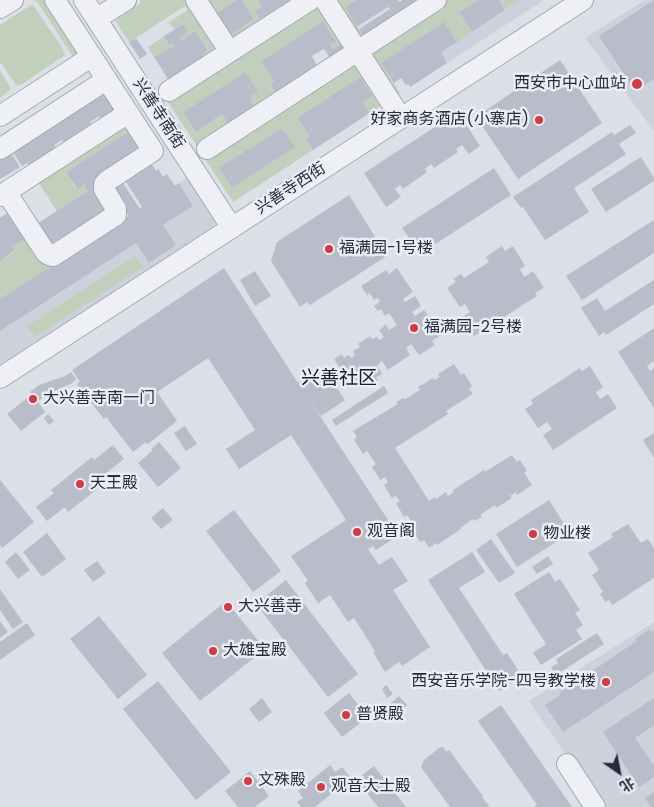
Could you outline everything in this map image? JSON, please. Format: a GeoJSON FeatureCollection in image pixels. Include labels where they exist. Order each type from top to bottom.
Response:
{"type":"FeatureCollection","features":[{"type":"Feature","properties":{"kind":"street"},"geometry":{"type":"LineString","coordinates":[[0,8],[13,0]]}},
{"type":"Feature","properties":{"kind":"street"},"geometry":{"type":"LineString","coordinates":[[54,0],[153,151],[104,184],[104,190],[117,211],[116,215],[54,255],[48,255],[3,194],[128,113]]}},
{"type":"Feature","properties":{"kind":"street","name":"兴善寺南街"},"geometry":{"type":"LineString","coordinates":[[84,0],[232,228]]}},
{"type":"Feature","properties":{"kind":"street"},"geometry":{"type":"LineString","coordinates":[[96,19],[126,0]]}},
{"type":"Feature","properties":{"kind":"street"},"geometry":{"type":"LineString","coordinates":[[196,0],[230,52]]}},
{"type":"Feature","properties":{"kind":"street"},"geometry":{"type":"LineString","coordinates":[[169,91],[310,0]]}},
{"type":"Feature","properties":{"kind":"street"},"geometry":{"type":"LineString","coordinates":[[325,0],[401,118]]}},
{"type":"Feature","properties":{"kind":"street"},"geometry":{"type":"LineString","coordinates":[[207,149],[436,0]]}},
{"type":"Feature","properties":{"kind":"street","name":"兴善寺西街"},"geometry":{"type":"LineString","coordinates":[[0,378],[583,0]]}},
{"type":"Feature","properties":{"kind":"street"},"geometry":{"type":"LineString","coordinates":[[0,116],[92,57]]}},
{"type":"Feature","properties":{"kind":"street"},"geometry":{"type":"LineString","coordinates":[[0,149],[106,80]]}},
{"type":"Feature","properties":{"kind":"street"},"geometry":{"type":"LineString","coordinates":[[567,764],[595,807]]}},
{"type":"Feature","properties":{"kind":"shaded area"},"geometry":{"type":"Polygon","coordinates":[[[521,0],[544,0],[447,63],[441,52],[521,0]]]}},
{"type":"Feature","properties":{"kind":"shaded area","name":"西安市中心血站"},"geometry":{"type":"Polygon","coordinates":[[[645,0],[654,0],[654,131],[585,38],[645,0]]]}},
{"type":"Feature","properties":{"kind":"shaded area"},"geometry":{"type":"Polygon","coordinates":[[[188,177],[215,218],[213,228],[0,366],[0,299],[188,177]]]}},
{"type":"Feature","properties":{"kind":"shaded area"},"geometry":{"type":"Polygon","coordinates":[[[654,622],[654,807],[601,807],[529,701],[654,622]]]}},
{"type":"Feature","properties":{"kind":"green space"},"geometry":{"type":"Polygon","coordinates":[[[33,0],[47,0],[80,51],[75,60],[40,6],[33,0]]]}},
{"type":"Feature","properties":{"kind":"green space"},"geometry":{"type":"Polygon","coordinates":[[[140,0],[237,0],[227,37],[254,19],[242,0],[258,0],[262,7],[255,11],[289,0],[302,0],[172,84],[168,79],[204,58],[202,55],[208,51],[195,31],[181,40],[180,38],[188,32],[183,24],[174,29],[169,22],[188,10],[185,6],[129,42],[115,20],[141,3],[140,0]]]}},
{"type":"Feature","properties":{"kind":"green space"},"geometry":{"type":"Polygon","coordinates":[[[330,0],[356,0],[345,7],[364,37],[364,42],[330,0]]]}},
{"type":"Feature","properties":{"kind":"green space"},"geometry":{"type":"Polygon","coordinates":[[[444,0],[478,0],[459,12],[472,32],[457,42],[444,23],[381,63],[400,93],[394,98],[367,56],[444,0]]]}},
{"type":"Feature","properties":{"kind":"green space"},"geometry":{"type":"Polygon","coordinates":[[[499,0],[521,0],[505,10],[499,0]]]}},
{"type":"Feature","properties":{"kind":"green space"},"geometry":{"type":"Polygon","coordinates":[[[316,2],[322,4],[349,46],[348,52],[199,149],[166,99],[316,2]],[[323,21],[261,61],[274,81],[270,84],[277,94],[347,48],[343,42],[333,49],[330,44],[336,40],[323,21]],[[245,72],[183,112],[196,132],[222,114],[229,125],[255,108],[250,100],[253,99],[251,96],[257,91],[245,72]]]}},
{"type":"Feature","properties":{"kind":"green space"},"geometry":{"type":"Polygon","coordinates":[[[33,5],[61,46],[65,55],[17,86],[0,62],[0,25],[33,5]]]}},
{"type":"Feature","properties":{"kind":"green space"},"geometry":{"type":"Polygon","coordinates":[[[164,36],[169,44],[172,43],[175,46],[154,57],[148,47],[164,36]]]}},
{"type":"Feature","properties":{"kind":"green space"},"geometry":{"type":"Polygon","coordinates":[[[353,59],[386,102],[370,113],[363,103],[373,96],[360,77],[297,118],[310,137],[306,140],[313,150],[233,202],[203,156],[353,59]],[[282,128],[220,168],[232,188],[294,147],[282,128]]]}},
{"type":"Feature","properties":{"kind":"green space"},"geometry":{"type":"Polygon","coordinates":[[[0,70],[11,89],[0,98],[0,70]]]}},
{"type":"Feature","properties":{"kind":"green space"},"geometry":{"type":"Polygon","coordinates":[[[126,121],[131,130],[66,172],[76,189],[84,184],[88,191],[57,211],[36,179],[126,121]]]}},
{"type":"Feature","properties":{"kind":"green space"},"geometry":{"type":"Polygon","coordinates":[[[31,235],[51,266],[0,299],[0,261],[14,252],[12,247],[31,235]]]}},
{"type":"Feature","properties":{"kind":"green space"},"geometry":{"type":"Polygon","coordinates":[[[135,256],[143,267],[35,337],[27,326],[135,256]]]}},
{"type":"Feature","properties":{"kind":"building"},"geometry":{"type":"Polygon","coordinates":[[[237,0],[242,0],[254,19],[227,37],[213,16],[237,0]]]}},
{"type":"Feature","properties":{"kind":"building"},"geometry":{"type":"Polygon","coordinates":[[[258,0],[289,0],[260,19],[255,11],[262,7],[258,0]]]}},
{"type":"Feature","properties":{"kind":"building"},"geometry":{"type":"Polygon","coordinates":[[[356,0],[398,0],[399,2],[403,0],[421,0],[364,37],[359,29],[390,9],[388,7],[357,27],[345,7],[356,0]]]}},
{"type":"Feature","properties":{"kind":"building"},"geometry":{"type":"Polygon","coordinates":[[[478,0],[499,0],[505,10],[472,32],[459,12],[478,0]]]}},
{"type":"Feature","properties":{"kind":"building","name":"西安市中心血站"},"geometry":{"type":"Polygon","coordinates":[[[654,0],[654,79],[635,91],[599,36],[654,0]]]}},
{"type":"Feature","properties":{"kind":"building"},"geometry":{"type":"Polygon","coordinates":[[[323,21],[336,41],[330,44],[333,49],[343,42],[347,48],[331,59],[324,49],[312,56],[318,67],[277,94],[270,84],[274,81],[261,61],[323,21]]]}},
{"type":"Feature","properties":{"kind":"building"},"geometry":{"type":"Polygon","coordinates":[[[444,22],[457,42],[441,52],[447,63],[410,87],[401,78],[394,83],[381,63],[444,22]]]}},
{"type":"Feature","properties":{"kind":"building"},"geometry":{"type":"Polygon","coordinates":[[[183,24],[188,32],[180,38],[181,40],[195,31],[208,51],[202,55],[204,59],[195,65],[193,63],[176,77],[175,75],[168,79],[154,57],[175,46],[172,43],[169,45],[164,36],[183,24]]]}},
{"type":"Feature","properties":{"kind":"building"},"geometry":{"type":"Polygon","coordinates":[[[136,38],[147,54],[140,59],[129,42],[136,38]]]}},
{"type":"Feature","properties":{"kind":"building","name":"好家商务酒店(小寨店)"},"geometry":{"type":"Polygon","coordinates":[[[560,60],[602,123],[518,179],[476,117],[560,60]]]}},
{"type":"Feature","properties":{"kind":"building"},"geometry":{"type":"Polygon","coordinates":[[[245,72],[258,91],[251,96],[253,99],[250,100],[255,108],[229,125],[222,114],[196,132],[183,112],[245,72]]]}},
{"type":"Feature","properties":{"kind":"building"},"geometry":{"type":"Polygon","coordinates":[[[360,77],[373,96],[363,103],[370,113],[313,150],[306,140],[310,137],[297,118],[360,77]]]}},
{"type":"Feature","properties":{"kind":"building"},"geometry":{"type":"Polygon","coordinates":[[[107,82],[116,110],[101,120],[99,116],[90,122],[91,125],[64,142],[62,140],[54,145],[56,148],[29,165],[27,163],[22,166],[9,146],[107,82]]]}},
{"type":"Feature","properties":{"kind":"building"},"geometry":{"type":"Polygon","coordinates":[[[458,112],[480,146],[469,154],[462,145],[456,149],[458,152],[434,168],[431,164],[425,169],[427,172],[403,189],[400,185],[395,189],[401,197],[386,207],[364,173],[458,112]]]}},
{"type":"Feature","properties":{"kind":"building"},"geometry":{"type":"Polygon","coordinates":[[[630,125],[636,133],[619,144],[626,154],[574,188],[589,212],[545,240],[523,207],[521,208],[513,197],[612,132],[614,135],[630,125]]]}},
{"type":"Feature","properties":{"kind":"building"},"geometry":{"type":"Polygon","coordinates":[[[282,128],[295,147],[232,188],[219,168],[282,128]]]}},
{"type":"Feature","properties":{"kind":"building"},"geometry":{"type":"Polygon","coordinates":[[[131,130],[146,153],[109,177],[111,208],[73,233],[72,231],[52,243],[54,245],[47,250],[32,227],[88,191],[84,184],[77,189],[66,172],[131,130]]]}},
{"type":"Feature","properties":{"kind":"building"},"geometry":{"type":"Polygon","coordinates":[[[9,150],[20,167],[0,179],[0,156],[9,150]]]}},
{"type":"Feature","properties":{"kind":"building"},"geometry":{"type":"Polygon","coordinates":[[[147,157],[156,171],[158,169],[163,177],[167,174],[175,186],[179,183],[193,206],[163,225],[176,245],[149,263],[136,243],[0,331],[0,299],[129,216],[110,188],[121,180],[140,209],[142,207],[121,174],[147,157]]]}},
{"type":"Feature","properties":{"kind":"building"},"geometry":{"type":"Polygon","coordinates":[[[641,157],[654,181],[606,212],[591,189],[641,157]]]}},
{"type":"Feature","properties":{"kind":"building"},"geometry":{"type":"Polygon","coordinates":[[[494,168],[511,195],[420,254],[402,228],[494,168]]]}},
{"type":"Feature","properties":{"kind":"building","name":"福满园-1号楼"},"geometry":{"type":"Polygon","coordinates":[[[349,195],[387,256],[310,305],[307,302],[300,307],[271,261],[277,242],[349,195]]]}},
{"type":"Feature","properties":{"kind":"building"},"geometry":{"type":"Polygon","coordinates":[[[14,209],[31,235],[12,247],[14,251],[0,261],[0,218],[14,209]]]}},
{"type":"Feature","properties":{"kind":"building"},"geometry":{"type":"Polygon","coordinates":[[[654,220],[654,253],[582,300],[566,276],[654,220]]]}},
{"type":"Feature","properties":{"kind":"building"},"geometry":{"type":"Polygon","coordinates":[[[502,246],[505,251],[513,246],[525,266],[520,269],[524,277],[533,271],[544,288],[535,293],[537,296],[474,336],[462,317],[470,312],[465,304],[460,307],[447,288],[456,282],[453,279],[461,274],[464,278],[489,262],[486,257],[502,246]]]}},
{"type":"Feature","properties":{"kind":"building"},"geometry":{"type":"Polygon","coordinates":[[[224,268],[298,383],[323,367],[345,400],[321,416],[307,396],[388,520],[382,524],[392,540],[376,550],[373,546],[368,549],[379,565],[392,557],[408,581],[393,590],[430,647],[402,666],[399,662],[385,672],[373,652],[375,651],[354,618],[348,622],[330,595],[318,603],[305,583],[308,581],[291,556],[346,520],[291,435],[239,469],[226,449],[255,430],[208,358],[157,392],[177,421],[149,443],[147,444],[146,442],[133,452],[77,384],[80,382],[72,370],[224,268]]]}},
{"type":"Feature","properties":{"kind":"building","name":"福满园-2号楼"},"geometry":{"type":"Polygon","coordinates":[[[397,268],[413,292],[403,299],[405,302],[415,296],[421,306],[412,312],[415,316],[424,310],[441,335],[432,341],[435,345],[419,355],[411,344],[406,348],[410,355],[388,370],[382,361],[377,365],[382,374],[376,377],[378,380],[366,388],[364,385],[359,388],[354,381],[350,383],[334,359],[342,354],[344,358],[349,355],[351,358],[355,356],[353,351],[360,347],[358,344],[370,336],[372,339],[377,337],[379,340],[384,337],[379,330],[386,325],[389,330],[397,325],[389,313],[385,316],[381,309],[378,311],[374,306],[380,302],[378,298],[374,300],[370,293],[367,295],[361,286],[386,270],[389,274],[397,268]]]}},
{"type":"Feature","properties":{"kind":"building"},"geometry":{"type":"Polygon","coordinates":[[[255,271],[271,296],[255,306],[240,280],[255,271]]]}},
{"type":"Feature","properties":{"kind":"building"},"geometry":{"type":"Polygon","coordinates":[[[654,280],[654,304],[606,335],[604,332],[599,336],[581,308],[597,298],[605,311],[654,280]]]}},
{"type":"Feature","properties":{"kind":"building"},"geometry":{"type":"Polygon","coordinates":[[[654,328],[654,361],[647,366],[650,371],[654,368],[654,408],[618,352],[654,328]]]}},
{"type":"Feature","properties":{"kind":"building"},"geometry":{"type":"Polygon","coordinates":[[[454,364],[461,375],[464,373],[472,386],[469,388],[473,394],[446,411],[448,414],[395,448],[429,501],[435,497],[436,499],[446,492],[448,496],[454,492],[453,490],[484,470],[485,472],[512,455],[517,462],[520,460],[527,471],[524,472],[532,485],[517,495],[516,492],[510,496],[512,498],[496,508],[495,505],[480,515],[482,517],[474,521],[473,519],[437,545],[436,543],[429,548],[424,540],[420,542],[412,529],[415,527],[407,515],[404,517],[396,503],[400,501],[396,496],[392,498],[384,485],[388,482],[385,477],[380,480],[372,467],[376,464],[367,451],[363,454],[354,440],[357,437],[353,431],[398,404],[396,402],[420,390],[418,387],[433,378],[434,380],[440,377],[438,374],[454,364]]]}},
{"type":"Feature","properties":{"kind":"building"},"geometry":{"type":"Polygon","coordinates":[[[590,366],[603,387],[596,392],[600,399],[608,394],[617,408],[553,450],[543,435],[552,429],[547,422],[538,428],[525,409],[533,404],[531,400],[580,368],[582,371],[590,366]]]}},
{"type":"Feature","properties":{"kind":"building","name":"大兴善寺南一门"},"geometry":{"type":"Polygon","coordinates":[[[71,372],[76,379],[72,383],[44,396],[38,402],[45,412],[21,431],[7,414],[32,394],[30,392],[39,385],[71,372]]]}},
{"type":"Feature","properties":{"kind":"building"},"geometry":{"type":"Polygon","coordinates":[[[384,386],[388,393],[336,426],[332,420],[384,386]]]}},
{"type":"Feature","properties":{"kind":"building"},"geometry":{"type":"Polygon","coordinates":[[[48,414],[54,421],[49,425],[44,418],[48,414]]]}},
{"type":"Feature","properties":{"kind":"building"},"geometry":{"type":"Polygon","coordinates":[[[185,426],[197,444],[186,451],[174,433],[185,426]]]}},
{"type":"Feature","properties":{"kind":"building"},"geometry":{"type":"Polygon","coordinates":[[[654,433],[654,458],[643,440],[654,433]]]}},
{"type":"Feature","properties":{"kind":"building"},"geometry":{"type":"Polygon","coordinates":[[[159,442],[181,468],[158,487],[138,463],[159,442]]]}},
{"type":"Feature","properties":{"kind":"building","name":"天王殿"},"geometry":{"type":"Polygon","coordinates":[[[113,445],[124,459],[105,474],[110,479],[68,512],[65,507],[47,521],[36,507],[54,493],[51,490],[92,457],[94,460],[113,445]]]}},
{"type":"Feature","properties":{"kind":"building"},"geometry":{"type":"Polygon","coordinates":[[[0,480],[34,522],[2,548],[0,545],[0,480]]]}},
{"type":"Feature","properties":{"kind":"building","name":"物业楼"},"geometry":{"type":"Polygon","coordinates":[[[549,500],[570,533],[517,567],[496,534],[549,500]]]}},
{"type":"Feature","properties":{"kind":"building"},"geometry":{"type":"Polygon","coordinates":[[[163,508],[173,520],[161,529],[151,518],[163,508]]]}},
{"type":"Feature","properties":{"kind":"building"},"geometry":{"type":"Polygon","coordinates":[[[234,510],[281,571],[253,592],[206,531],[234,510]]]}},
{"type":"Feature","properties":{"kind":"building"},"geometry":{"type":"Polygon","coordinates":[[[628,524],[641,543],[648,539],[654,548],[654,578],[612,605],[609,600],[605,602],[600,594],[603,592],[592,575],[599,570],[588,553],[613,537],[611,534],[628,524]]]}},
{"type":"Feature","properties":{"kind":"building"},"geometry":{"type":"Polygon","coordinates":[[[47,533],[66,559],[42,577],[23,552],[47,533]]]}},
{"type":"Feature","properties":{"kind":"building"},"geometry":{"type":"Polygon","coordinates":[[[491,539],[515,573],[499,583],[476,550],[491,539]]]}},
{"type":"Feature","properties":{"kind":"building"},"geometry":{"type":"Polygon","coordinates":[[[16,552],[30,570],[18,579],[5,562],[16,552]]]}},
{"type":"Feature","properties":{"kind":"building"},"geometry":{"type":"Polygon","coordinates":[[[472,552],[485,572],[459,588],[503,655],[507,653],[518,670],[516,672],[520,678],[499,691],[428,580],[472,552]]]}},
{"type":"Feature","properties":{"kind":"building"},"geometry":{"type":"Polygon","coordinates":[[[548,556],[553,564],[537,574],[532,567],[548,556]]]}},
{"type":"Feature","properties":{"kind":"building"},"geometry":{"type":"Polygon","coordinates":[[[97,561],[106,573],[93,582],[84,570],[97,561]]]}},
{"type":"Feature","properties":{"kind":"building"},"geometry":{"type":"Polygon","coordinates":[[[549,572],[555,582],[560,579],[580,610],[575,613],[583,625],[576,630],[582,639],[541,665],[533,653],[546,644],[514,594],[549,572]]]}},
{"type":"Feature","properties":{"kind":"building"},"geometry":{"type":"Polygon","coordinates":[[[286,580],[358,674],[328,697],[256,604],[286,580]]]}},
{"type":"Feature","properties":{"kind":"building"},"geometry":{"type":"Polygon","coordinates":[[[0,589],[23,622],[13,629],[0,610],[0,589]]]}},
{"type":"Feature","properties":{"kind":"building","name":"大雄宝殿"},"geometry":{"type":"Polygon","coordinates":[[[226,601],[265,649],[200,701],[162,653],[226,601]]]}},
{"type":"Feature","properties":{"kind":"building"},"geometry":{"type":"Polygon","coordinates":[[[99,616],[147,675],[118,699],[70,639],[99,616]]]}},
{"type":"Feature","properties":{"kind":"building"},"geometry":{"type":"Polygon","coordinates":[[[0,621],[8,632],[0,638],[0,621]]]}},
{"type":"Feature","properties":{"kind":"building"},"geometry":{"type":"Polygon","coordinates":[[[27,623],[35,635],[0,660],[0,642],[27,623]]]}},
{"type":"Feature","properties":{"kind":"building","name":"西安音乐学院-四号教学楼"},"geometry":{"type":"Polygon","coordinates":[[[650,629],[652,632],[654,630],[654,672],[563,732],[545,705],[560,695],[559,693],[637,641],[635,639],[650,629]]]}},
{"type":"Feature","properties":{"kind":"building"},"geometry":{"type":"Polygon","coordinates":[[[597,633],[604,644],[556,675],[551,667],[558,663],[556,659],[597,633]]]}},
{"type":"Feature","properties":{"kind":"building"},"geometry":{"type":"Polygon","coordinates":[[[158,681],[231,772],[196,800],[123,709],[158,681]]]}},
{"type":"Feature","properties":{"kind":"building"},"geometry":{"type":"Polygon","coordinates":[[[386,685],[393,694],[387,698],[382,689],[386,685]]]}},
{"type":"Feature","properties":{"kind":"building","name":"普贤殿"},"geometry":{"type":"Polygon","coordinates":[[[349,693],[368,717],[342,737],[324,713],[349,693]]]}},
{"type":"Feature","properties":{"kind":"building"},"geometry":{"type":"Polygon","coordinates":[[[399,696],[407,705],[398,713],[390,704],[399,696]]]}},
{"type":"Feature","properties":{"kind":"building"},"geometry":{"type":"Polygon","coordinates":[[[262,698],[272,712],[259,722],[249,709],[262,698]]]}},
{"type":"Feature","properties":{"kind":"building"},"geometry":{"type":"Polygon","coordinates":[[[654,698],[654,725],[635,738],[654,766],[654,777],[639,787],[603,732],[654,698]]]}},
{"type":"Feature","properties":{"kind":"building"},"geometry":{"type":"Polygon","coordinates":[[[501,705],[572,807],[534,807],[537,805],[478,721],[501,705]]]}},
{"type":"Feature","properties":{"kind":"building"},"geometry":{"type":"Polygon","coordinates":[[[443,747],[446,752],[449,750],[483,796],[488,807],[450,807],[421,767],[424,760],[443,747]]]}},
{"type":"Feature","properties":{"kind":"building","name":"观音大士殿"},"geometry":{"type":"Polygon","coordinates":[[[330,765],[335,772],[342,767],[351,778],[315,807],[301,807],[297,802],[303,798],[298,791],[330,765]]]}},
{"type":"Feature","properties":{"kind":"building"},"geometry":{"type":"Polygon","coordinates":[[[374,766],[406,807],[378,807],[359,783],[365,778],[362,775],[374,766]]]}},
{"type":"Feature","properties":{"kind":"building","name":"文殊殿"},"geometry":{"type":"Polygon","coordinates":[[[250,771],[269,796],[255,807],[238,807],[225,791],[250,771]]]}},
{"type":"Feature","properties":{"kind":"building"},"geometry":{"type":"Polygon","coordinates":[[[654,792],[654,807],[651,807],[645,798],[654,792]]]}},
{"type":"Feature","properties":{"kind":"place","name":"西安市中心血站"},"geometry":{"type":"Point","coordinates":[637,84]}},
{"type":"Feature","properties":{"kind":"place","name":"好家商务酒店(小寨店)"},"geometry":{"type":"Point","coordinates":[539,120]}},
{"type":"Feature","properties":{"kind":"place","name":"福满园-1号楼"},"geometry":{"type":"Point","coordinates":[329,249]}},
{"type":"Feature","properties":{"kind":"place","name":"福满园-2号楼"},"geometry":{"type":"Point","coordinates":[414,328]}},
{"type":"Feature","properties":{"kind":"place","name":"大兴善寺南一门"},"geometry":{"type":"Point","coordinates":[33,399]}},
{"type":"Feature","properties":{"kind":"place","name":"天王殿"},"geometry":{"type":"Point","coordinates":[80,484]}},
{"type":"Feature","properties":{"kind":"place","name":"观音阁"},"geometry":{"type":"Point","coordinates":[357,532]}},
{"type":"Feature","properties":{"kind":"place","name":"物业楼"},"geometry":{"type":"Point","coordinates":[533,534]}},
{"type":"Feature","properties":{"kind":"place","name":"大兴善寺"},"geometry":{"type":"Point","coordinates":[228,607]}},
{"type":"Feature","properties":{"kind":"place","name":"大雄宝殿"},"geometry":{"type":"Point","coordinates":[213,651]}},
{"type":"Feature","properties":{"kind":"place","name":"西安音乐学院-四号教学楼"},"geometry":{"type":"Point","coordinates":[606,682]}},
{"type":"Feature","properties":{"kind":"place","name":"普贤殿"},"geometry":{"type":"Point","coordinates":[346,715]}},
{"type":"Feature","properties":{"kind":"place","name":"文殊殿"},"geometry":{"type":"Point","coordinates":[248,781]}},
{"type":"Feature","properties":{"kind":"place","name":"观音大士殿"},"geometry":{"type":"Point","coordinates":[321,787]}},
{"type":"Feature","properties":{"kind":"district","name":"兴善社区"},"geometry":{"type":"Point","coordinates":[339,379]}}]}
